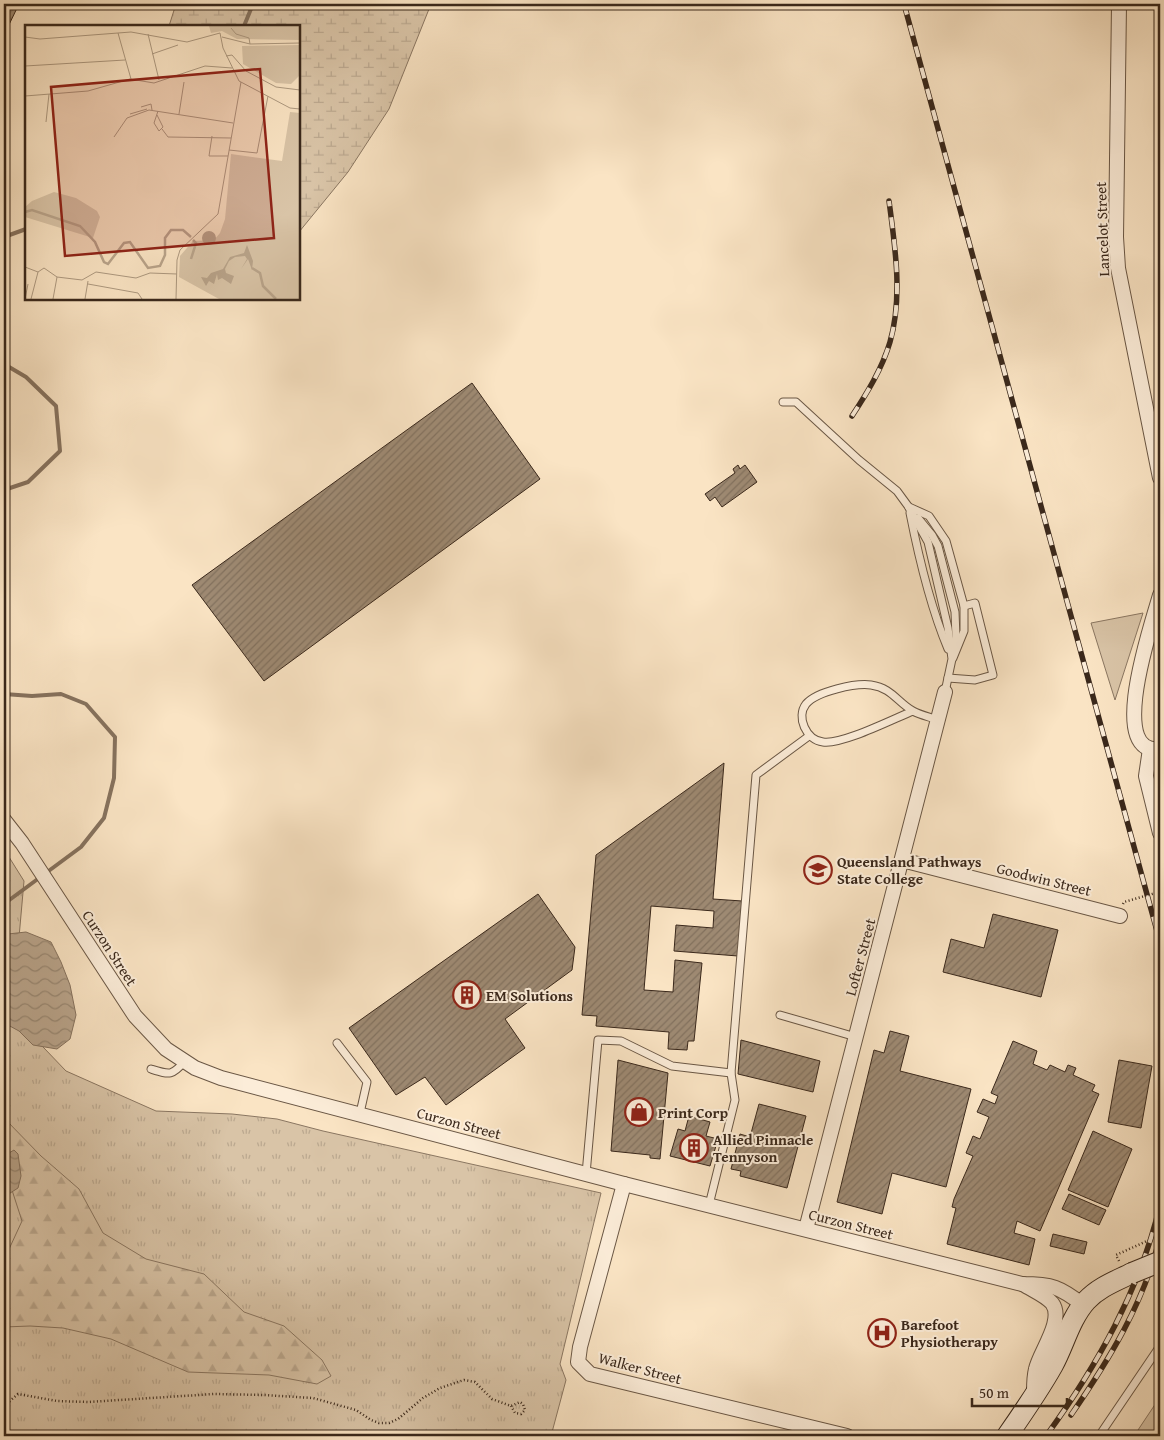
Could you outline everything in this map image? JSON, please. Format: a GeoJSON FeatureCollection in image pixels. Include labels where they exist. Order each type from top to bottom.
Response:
{"type":"FeatureCollection","features":[{"type":"Feature","properties":{"kind":"main road"},"geometry":{"type":"LineString","coordinates":[[1007,1436],[1053,1365],[1083,1305],[1098,1290],[1126,1270],[1160,1262]]}},
{"type":"Feature","properties":{"kind":"street","name":"Lancelot Street"},"geometry":{"type":"LineString","coordinates":[[1119,4],[1116,237],[1118,268],[1160,478]]}},
{"type":"Feature","properties":{"kind":"street"},"geometry":{"type":"LineString","coordinates":[[1160,595],[1136,682],[1134,702],[1137,734],[1142,744],[1155,749],[1146,776],[1160,833]]}},
{"type":"Feature","properties":{"kind":"street","name":"Lofter Street"},"geometry":{"type":"LineString","coordinates":[[806,1229],[946,685]]}},
{"type":"Feature","properties":{"kind":"street","name":"Curzon Street"},"geometry":{"type":"LineString","coordinates":[[4,820],[22,844],[135,1016],[166,1049],[195,1068],[221,1078],[360,1113],[624,1184],[1022,1284],[1044,1284],[1065,1292],[1083,1305]]}},
{"type":"Feature","properties":{"kind":"street","name":"Goodwin Street"},"geometry":{"type":"LineString","coordinates":[[902,860],[1122,909]]}},
{"type":"Feature","properties":{"kind":"street","name":"Walker Street"},"geometry":{"type":"LineString","coordinates":[[624,1184],[580,1347],[578,1362],[590,1374],[847,1436]]}},
{"type":"Feature","properties":{"kind":"street","name":"Curzon Street"},"geometry":{"type":"LineString","coordinates":[[1022,1284],[1048,1300],[1052,1304],[1055,1313],[1048,1340],[1036,1368],[1033,1398]]}},
{"type":"Feature","properties":{"kind":"lane"},"geometry":{"type":"LineString","coordinates":[[783,402],[796,402],[859,460],[897,491],[908,506],[928,542],[948,628],[952,659]]}},
{"type":"Feature","properties":{"kind":"lane"},"geometry":{"type":"LineString","coordinates":[[908,506],[929,516],[946,540],[964,606],[964,631],[952,659],[946,685],[975,680],[993,674],[975,603],[964,606]]}},
{"type":"Feature","properties":{"kind":"lane"},"geometry":{"type":"LineString","coordinates":[[908,506],[938,624],[952,659]]}},
{"type":"Feature","properties":{"kind":"lane"},"geometry":{"type":"LineString","coordinates":[[913,711],[840,741],[822,742],[809,736],[804,726],[802,712],[806,704],[823,693],[859,684],[888,690],[913,711],[938,720]]}},
{"type":"Feature","properties":{"kind":"lane"},"geometry":{"type":"LineString","coordinates":[[709,1205],[735,1100],[732,1073],[756,775],[809,736]]}},
{"type":"Feature","properties":{"kind":"lane"},"geometry":{"type":"LineString","coordinates":[[780,1015],[856,1037]]}},
{"type":"Feature","properties":{"kind":"lane"},"geometry":{"type":"LineString","coordinates":[[586,1174],[598,1040],[621,1042],[672,1066],[732,1073]]}},
{"type":"Feature","properties":{"kind":"lane"},"geometry":{"type":"LineString","coordinates":[[337,1043],[367,1082],[360,1113]]}},
{"type":"Feature","properties":{"kind":"lane"},"geometry":{"type":"LineString","coordinates":[[152,1069],[167,1074],[175,1072],[185,1061]]}},
{"type":"Feature","properties":{"kind":"lane"},"geometry":{"type":"LineString","coordinates":[[1099,1436],[1160,1346]]}},
{"type":"Feature","properties":{"kind":"path"},"geometry":{"type":"LineString","coordinates":[[1122,909],[1144,896],[1160,892]]}},
{"type":"Feature","properties":{"kind":"path"},"geometry":{"type":"LineString","coordinates":[[1126,1270],[1116,1255],[1147,1241]]}},
{"type":"Feature","properties":{"kind":"path"},"geometry":{"type":"LineString","coordinates":[[4,1406],[18,1394],[57,1401],[88,1402],[214,1394],[264,1395],[313,1398],[356,1410],[379,1423],[389,1423],[398,1419],[423,1398],[440,1388],[464,1380],[476,1382],[492,1399],[512,1406],[520,1402],[525,1410],[521,1414],[515,1413],[512,1406]]}},
{"type":"Feature","properties":{"kind":"green space"},"geometry":{"type":"Polygon","coordinates":[[[176,4],[431,4],[389,109],[348,172],[300,231],[300,25],[169,25],[176,4]]]}},
{"type":"Feature","properties":{"kind":"green space"},"geometry":{"type":"Polygon","coordinates":[[[1143,613],[1115,700],[1091,623],[1143,613]]]}},
{"type":"Feature","properties":{"kind":"green space"},"geometry":{"type":"Polygon","coordinates":[[[4,849],[24,881],[17,960],[22,1025],[66,1071],[156,1111],[232,1114],[277,1119],[601,1193],[560,1364],[566,1380],[551,1436],[4,1436],[4,849]]]}},
{"type":"Feature","properties":{"kind":"green space"},"geometry":{"type":"Polygon","coordinates":[[[4,1118],[41,1156],[79,1189],[103,1233],[146,1259],[204,1274],[244,1312],[284,1326],[322,1360],[331,1376],[317,1384],[269,1375],[188,1372],[111,1339],[63,1328],[4,1327],[4,1260],[22,1221],[11,1187],[4,1177],[4,1118]]]}},
{"type":"Feature","properties":{"kind":"green space"},"geometry":{"type":"Polygon","coordinates":[[[1160,1397],[1160,1436],[1134,1436],[1160,1397]]]}},
{"type":"Feature","properties":{"kind":"water"},"geometry":{"type":"Polygon","coordinates":[[[26,932],[51,942],[70,985],[76,1015],[70,1039],[57,1049],[33,1045],[19,1031],[8,1025],[4,1015],[4,945],[8,934],[26,932]]]}},
{"type":"Feature","properties":{"kind":"water"},"geometry":{"type":"Polygon","coordinates":[[[14,1150],[18,1154],[21,1176],[18,1188],[4,1197],[4,1156],[14,1150]]]}},
{"type":"Feature","properties":{"kind":"building"},"geometry":{"type":"Polygon","coordinates":[[[4,4],[19,4],[4,35],[4,4]]]}},
{"type":"Feature","properties":{"kind":"building"},"geometry":{"type":"Polygon","coordinates":[[[472,383],[540,479],[264,681],[192,585],[472,383]]]}},
{"type":"Feature","properties":{"kind":"building"},"geometry":{"type":"Polygon","coordinates":[[[738,465],[740,469],[745,465],[757,482],[722,507],[715,497],[710,501],[705,494],[735,473],[733,469],[738,465]]]}},
{"type":"Feature","properties":{"kind":"building"},"geometry":{"type":"Polygon","coordinates":[[[724,763],[713,899],[742,901],[738,956],[674,951],[676,925],[713,928],[714,911],[651,906],[644,990],[673,992],[675,960],[702,963],[694,1041],[688,1041],[687,1050],[668,1049],[669,1032],[596,1026],[597,1016],[582,1015],[596,855],[724,763]]]}},
{"type":"Feature","properties":{"kind":"building","name":"EM Solutions"},"geometry":{"type":"Polygon","coordinates":[[[538,894],[575,947],[572,970],[505,1019],[525,1048],[446,1105],[425,1077],[396,1095],[349,1028],[538,894]]]}},
{"type":"Feature","properties":{"kind":"building"},"geometry":{"type":"Polygon","coordinates":[[[993,914],[1058,930],[1041,997],[943,972],[951,939],[984,948],[993,914]]]}},
{"type":"Feature","properties":{"kind":"building"},"geometry":{"type":"Polygon","coordinates":[[[890,1031],[909,1036],[900,1071],[971,1089],[946,1187],[892,1173],[882,1214],[837,1202],[874,1050],[884,1053],[890,1031]]]}},
{"type":"Feature","properties":{"kind":"building"},"geometry":{"type":"Polygon","coordinates":[[[741,1040],[820,1061],[813,1092],[738,1074],[741,1040]]]}},
{"type":"Feature","properties":{"kind":"building"},"geometry":{"type":"Polygon","coordinates":[[[1013,1041],[1037,1051],[1033,1064],[1047,1070],[1050,1065],[1065,1072],[1068,1065],[1076,1068],[1073,1075],[1095,1085],[1092,1091],[1099,1094],[1040,1231],[1017,1221],[1014,1233],[1035,1239],[1029,1265],[947,1244],[956,1208],[952,1207],[954,1199],[973,1156],[966,1153],[973,1136],[980,1139],[989,1117],[977,1112],[983,1099],[995,1104],[998,1096],[991,1093],[1013,1041]]]}},
{"type":"Feature","properties":{"kind":"building","name":"Print Corp"},"geometry":{"type":"Polygon","coordinates":[[[618,1060],[668,1073],[660,1159],[650,1158],[650,1155],[611,1151],[618,1060]]]}},
{"type":"Feature","properties":{"kind":"building"},"geometry":{"type":"Polygon","coordinates":[[[1119,1060],[1152,1066],[1141,1128],[1108,1122],[1119,1060]]]}},
{"type":"Feature","properties":{"kind":"building"},"geometry":{"type":"Polygon","coordinates":[[[759,1104],[806,1116],[787,1188],[740,1176],[741,1171],[731,1169],[740,1134],[750,1137],[759,1104]]]}},
{"type":"Feature","properties":{"kind":"building","name":"Allied Pinnacle Tennyson"},"geometry":{"type":"Polygon","coordinates":[[[689,1116],[710,1122],[706,1136],[718,1139],[710,1166],[670,1156],[678,1129],[685,1131],[689,1116]]]}},
{"type":"Feature","properties":{"kind":"building"},"geometry":{"type":"Polygon","coordinates":[[[1093,1131],[1132,1149],[1108,1207],[1068,1190],[1093,1131]]]}},
{"type":"Feature","properties":{"kind":"building"},"geometry":{"type":"Polygon","coordinates":[[[1069,1194],[1106,1210],[1099,1225],[1062,1209],[1069,1194]]]}},
{"type":"Feature","properties":{"kind":"building"},"geometry":{"type":"Polygon","coordinates":[[[1053,1234],[1087,1242],[1084,1254],[1050,1246],[1053,1234]]]}},
{"type":"Feature","properties":{"kind":"waterway"},"geometry":{"type":"LineString","coordinates":[[244,25],[253,4]]}},
{"type":"Feature","properties":{"kind":"waterway"},"geometry":{"type":"LineString","coordinates":[[4,237],[25,229]]}},
{"type":"Feature","properties":{"kind":"waterway"},"geometry":{"type":"LineString","coordinates":[[4,364],[26,377],[56,406],[60,451],[28,482],[4,490]]}},
{"type":"Feature","properties":{"kind":"waterway"},"geometry":{"type":"LineString","coordinates":[[4,694],[32,696],[61,694],[86,704],[115,737],[114,778],[104,818],[81,847],[8,901],[4,897]]}},
{"type":"Feature","properties":{"kind":"railway"},"geometry":{"type":"LineString","coordinates":[[904,4],[1160,942]]}},
{"type":"Feature","properties":{"kind":"railway"},"geometry":{"type":"LineString","coordinates":[[852,416],[869,390],[883,362],[894,325],[897,272],[889,201]]}},
{"type":"Feature","properties":{"kind":"railway"},"geometry":{"type":"LineString","coordinates":[[1046,1436],[1083,1382],[1115,1326],[1141,1267],[1160,1205]]}},
{"type":"Feature","properties":{"kind":"railway"},"geometry":{"type":"LineString","coordinates":[[1071,1415],[1099,1373],[1124,1330],[1145,1285],[1160,1237]]}},
{"type":"Feature","properties":{"kind":"place","name":"Queensland Pathways State College"},"geometry":{"type":"Point","coordinates":[818,870]}},
{"type":"Feature","properties":{"kind":"place","name":"EM Solutions"},"geometry":{"type":"Point","coordinates":[467,995]}},
{"type":"Feature","properties":{"kind":"place","name":"Print Corp"},"geometry":{"type":"Point","coordinates":[639,1112]}},
{"type":"Feature","properties":{"kind":"place","name":"Allied Pinnacle Tennyson"},"geometry":{"type":"Point","coordinates":[694,1148]}},
{"type":"Feature","properties":{"kind":"place","name":"Barefoot Physiotherapy"},"geometry":{"type":"Point","coordinates":[882,1333]}}]}
